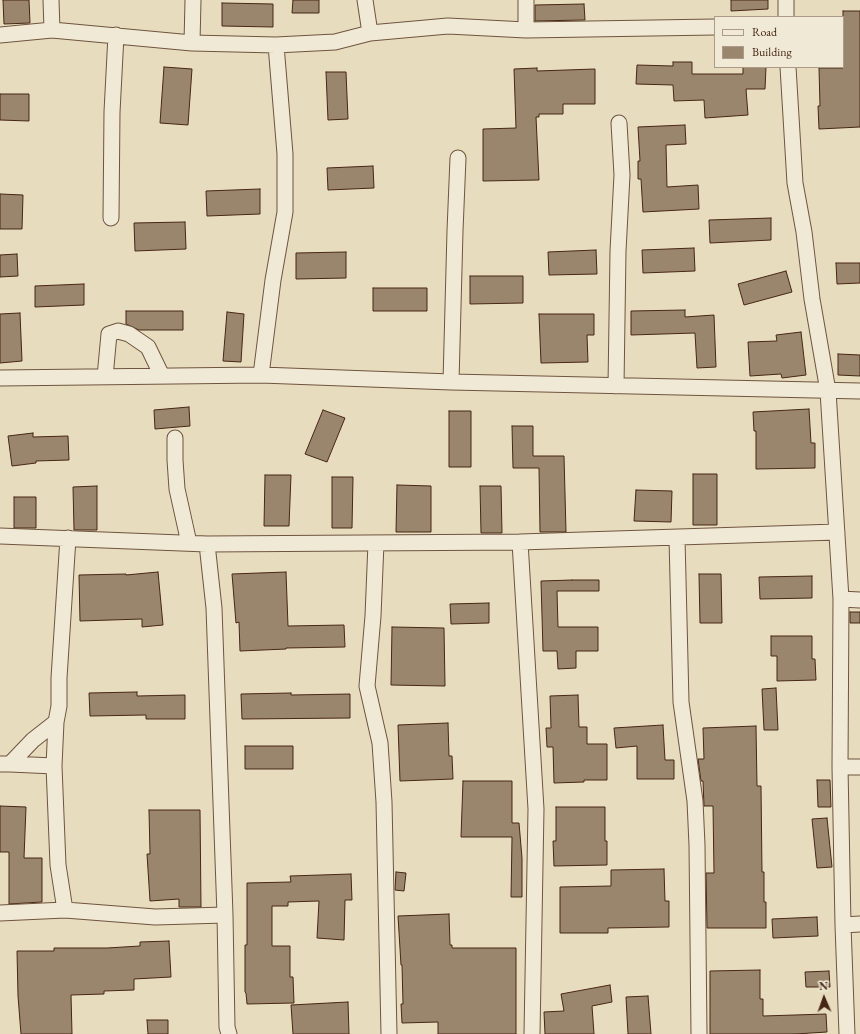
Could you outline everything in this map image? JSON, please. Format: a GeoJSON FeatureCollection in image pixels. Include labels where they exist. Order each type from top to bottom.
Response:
{"type":"FeatureCollection","features":[{"type":"Feature","properties":{"kind":"street"},"geometry":{"type":"LineString","coordinates":[[51,0],[52,30]]}},
{"type":"Feature","properties":{"kind":"street"},"geometry":{"type":"LineString","coordinates":[[192,43],[193,0]]}},
{"type":"Feature","properties":{"kind":"street"},"geometry":{"type":"LineString","coordinates":[[365,0],[370,33]]}},
{"type":"Feature","properties":{"kind":"street"},"geometry":{"type":"LineString","coordinates":[[526,0],[526,30]]}},
{"type":"Feature","properties":{"kind":"street"},"geometry":{"type":"LineString","coordinates":[[786,0],[786,16]]}},
{"type":"Feature","properties":{"kind":"street"},"geometry":{"type":"LineString","coordinates":[[0,35],[52,30],[192,43],[276,45],[335,42],[370,33],[448,26],[526,30],[714,27]]}},
{"type":"Feature","properties":{"kind":"street"},"geometry":{"type":"LineString","coordinates":[[111,218],[112,112],[116,36]]}},
{"type":"Feature","properties":{"kind":"street"},"geometry":{"type":"LineString","coordinates":[[261,375],[273,280],[285,212],[285,154],[276,45]]}},
{"type":"Feature","properties":{"kind":"street"},"geometry":{"type":"LineString","coordinates":[[788,68],[795,182],[804,232],[812,299],[828,391],[837,532],[841,599],[840,767],[842,925],[848,1034]]}},
{"type":"Feature","properties":{"kind":"street"},"geometry":{"type":"LineString","coordinates":[[616,386],[618,251],[622,175],[619,123]]}},
{"type":"Feature","properties":{"kind":"street"},"geometry":{"type":"LineString","coordinates":[[451,382],[458,158]]}},
{"type":"Feature","properties":{"kind":"street"},"geometry":{"type":"LineString","coordinates":[[105,377],[109,334],[118,330],[129,334],[148,347],[162,376]]}},
{"type":"Feature","properties":{"kind":"street"},"geometry":{"type":"LineString","coordinates":[[0,378],[261,375],[451,382],[860,391]]}},
{"type":"Feature","properties":{"kind":"street"},"geometry":{"type":"LineString","coordinates":[[175,438],[177,489],[189,543]]}},
{"type":"Feature","properties":{"kind":"street"},"geometry":{"type":"LineString","coordinates":[[0,536],[207,544],[520,542],[837,532]]}},
{"type":"Feature","properties":{"kind":"street"},"geometry":{"type":"LineString","coordinates":[[65,910],[58,864],[54,766],[56,722],[59,706],[59,678],[68,538]]}},
{"type":"Feature","properties":{"kind":"street"},"geometry":{"type":"LineString","coordinates":[[677,538],[681,702],[695,801],[697,845],[699,1034]]}},
{"type":"Feature","properties":{"kind":"street"},"geometry":{"type":"LineString","coordinates":[[520,542],[536,809],[532,1034]]}},
{"type":"Feature","properties":{"kind":"street"},"geometry":{"type":"LineString","coordinates":[[376,543],[373,616],[367,686],[380,743],[384,802],[389,1034]]}},
{"type":"Feature","properties":{"kind":"street"},"geometry":{"type":"LineString","coordinates":[[207,544],[214,608],[225,915],[227,1027],[229,1034]]}},
{"type":"Feature","properties":{"kind":"street"},"geometry":{"type":"LineString","coordinates":[[841,599],[860,600]]}},
{"type":"Feature","properties":{"kind":"street"},"geometry":{"type":"LineString","coordinates":[[5,764],[56,722]]}},
{"type":"Feature","properties":{"kind":"street"},"geometry":{"type":"LineString","coordinates":[[5,764],[54,766]]}},
{"type":"Feature","properties":{"kind":"street"},"geometry":{"type":"LineString","coordinates":[[840,767],[860,767]]}},
{"type":"Feature","properties":{"kind":"street"},"geometry":{"type":"LineString","coordinates":[[0,912],[65,910],[154,917],[225,915]]}},
{"type":"Feature","properties":{"kind":"street"},"geometry":{"type":"LineString","coordinates":[[842,925],[860,924]]}},
{"type":"Feature","properties":{"kind":"building"},"geometry":{"type":"Polygon","coordinates":[[[3,0],[29,0],[30,23],[4,24],[3,0]]]}},
{"type":"Feature","properties":{"kind":"building"},"geometry":{"type":"Polygon","coordinates":[[[293,0],[319,0],[319,13],[292,13],[293,0]]]}},
{"type":"Feature","properties":{"kind":"building"},"geometry":{"type":"Polygon","coordinates":[[[731,0],[768,0],[768,9],[731,11],[731,0]]]}},
{"type":"Feature","properties":{"kind":"building"},"geometry":{"type":"Polygon","coordinates":[[[222,3],[273,4],[273,27],[222,26],[222,3]]]}},
{"type":"Feature","properties":{"kind":"building"},"geometry":{"type":"Polygon","coordinates":[[[584,4],[585,20],[535,21],[535,5],[584,4]]]}},
{"type":"Feature","properties":{"kind":"building"},"geometry":{"type":"Polygon","coordinates":[[[843,11],[860,11],[860,127],[819,129],[819,68],[844,68],[843,11]]]}},
{"type":"Feature","properties":{"kind":"building"},"geometry":{"type":"Polygon","coordinates":[[[673,62],[692,62],[692,74],[743,74],[743,68],[766,68],[765,89],[746,89],[748,115],[705,118],[704,100],[674,101],[673,85],[636,84],[637,65],[673,66],[673,62]]]}},
{"type":"Feature","properties":{"kind":"building"},"geometry":{"type":"Polygon","coordinates":[[[164,67],[192,69],[188,125],[160,123],[164,67]]]}},
{"type":"Feature","properties":{"kind":"building"},"geometry":{"type":"Polygon","coordinates":[[[537,68],[537,71],[595,69],[595,104],[563,104],[563,114],[539,114],[539,117],[536,117],[539,180],[483,181],[483,129],[516,128],[514,69],[537,68]]]}},
{"type":"Feature","properties":{"kind":"building"},"geometry":{"type":"Polygon","coordinates":[[[326,72],[346,72],[348,119],[328,120],[326,72]]]}},
{"type":"Feature","properties":{"kind":"building"},"geometry":{"type":"Polygon","coordinates":[[[0,94],[29,94],[29,121],[0,120],[0,94]]]}},
{"type":"Feature","properties":{"kind":"building"},"geometry":{"type":"Polygon","coordinates":[[[685,125],[686,144],[666,145],[667,187],[698,185],[699,209],[643,212],[641,179],[638,179],[638,161],[640,161],[638,127],[685,125]]]}},
{"type":"Feature","properties":{"kind":"building"},"geometry":{"type":"Polygon","coordinates":[[[373,166],[374,188],[328,190],[327,168],[373,166]]]}},
{"type":"Feature","properties":{"kind":"building"},"geometry":{"type":"Polygon","coordinates":[[[260,189],[260,214],[207,216],[206,191],[260,189]]]}},
{"type":"Feature","properties":{"kind":"building"},"geometry":{"type":"Polygon","coordinates":[[[0,194],[23,195],[22,229],[0,229],[0,194]]]}},
{"type":"Feature","properties":{"kind":"building"},"geometry":{"type":"Polygon","coordinates":[[[771,218],[771,240],[710,243],[709,220],[771,218]]]}},
{"type":"Feature","properties":{"kind":"building"},"geometry":{"type":"Polygon","coordinates":[[[185,222],[186,249],[135,251],[134,223],[185,222]]]}},
{"type":"Feature","properties":{"kind":"building"},"geometry":{"type":"Polygon","coordinates":[[[694,248],[695,271],[643,273],[642,250],[694,248]]]}},
{"type":"Feature","properties":{"kind":"building"},"geometry":{"type":"Polygon","coordinates":[[[596,250],[597,274],[549,275],[548,252],[596,250]]]}},
{"type":"Feature","properties":{"kind":"building"},"geometry":{"type":"Polygon","coordinates":[[[346,252],[346,278],[296,279],[296,253],[346,252]]]}},
{"type":"Feature","properties":{"kind":"building"},"geometry":{"type":"Polygon","coordinates":[[[17,254],[18,276],[0,277],[0,255],[17,254]]]}},
{"type":"Feature","properties":{"kind":"building"},"geometry":{"type":"Polygon","coordinates":[[[836,263],[860,263],[860,283],[837,284],[836,263]]]}},
{"type":"Feature","properties":{"kind":"building"},"geometry":{"type":"Polygon","coordinates":[[[786,271],[792,292],[744,305],[738,284],[786,271]]]}},
{"type":"Feature","properties":{"kind":"building"},"geometry":{"type":"Polygon","coordinates":[[[470,276],[523,276],[523,303],[470,304],[470,276]]]}},
{"type":"Feature","properties":{"kind":"building"},"geometry":{"type":"Polygon","coordinates":[[[84,284],[84,305],[35,307],[35,286],[84,284]]]}},
{"type":"Feature","properties":{"kind":"building"},"geometry":{"type":"Polygon","coordinates":[[[373,288],[427,288],[427,311],[373,311],[373,288]]]}},
{"type":"Feature","properties":{"kind":"building"},"geometry":{"type":"Polygon","coordinates":[[[685,310],[685,317],[714,315],[716,367],[697,368],[695,333],[631,335],[631,311],[685,310]]]}},
{"type":"Feature","properties":{"kind":"building"},"geometry":{"type":"Polygon","coordinates":[[[126,311],[183,311],[183,330],[139,330],[126,324],[126,311]]]}},
{"type":"Feature","properties":{"kind":"building"},"geometry":{"type":"Polygon","coordinates":[[[227,312],[244,314],[241,362],[223,361],[227,312]]]}},
{"type":"Feature","properties":{"kind":"building"},"geometry":{"type":"Polygon","coordinates":[[[20,313],[22,361],[0,363],[0,314],[20,313]]]}},
{"type":"Feature","properties":{"kind":"building"},"geometry":{"type":"Polygon","coordinates":[[[539,314],[594,314],[594,335],[587,335],[588,362],[541,363],[539,314]]]}},
{"type":"Feature","properties":{"kind":"building"},"geometry":{"type":"Polygon","coordinates":[[[801,332],[806,375],[782,378],[781,374],[750,376],[748,342],[777,341],[776,335],[801,332]]]}},
{"type":"Feature","properties":{"kind":"building"},"geometry":{"type":"Polygon","coordinates":[[[838,354],[860,355],[860,376],[838,375],[838,354]]]}},
{"type":"Feature","properties":{"kind":"building"},"geometry":{"type":"Polygon","coordinates":[[[189,407],[190,426],[155,429],[154,410],[189,407]]]}},
{"type":"Feature","properties":{"kind":"building"},"geometry":{"type":"Polygon","coordinates":[[[809,409],[811,443],[815,443],[815,468],[756,469],[756,431],[754,431],[753,412],[809,409]]]}},
{"type":"Feature","properties":{"kind":"building"},"geometry":{"type":"Polygon","coordinates":[[[323,410],[345,418],[327,462],[305,454],[323,410]]]}},
{"type":"Feature","properties":{"kind":"building"},"geometry":{"type":"Polygon","coordinates":[[[449,411],[471,411],[471,467],[449,467],[449,411]]]}},
{"type":"Feature","properties":{"kind":"building"},"geometry":{"type":"Polygon","coordinates":[[[512,426],[533,426],[533,456],[564,456],[566,532],[540,532],[539,468],[513,468],[512,426]]]}},
{"type":"Feature","properties":{"kind":"building"},"geometry":{"type":"Polygon","coordinates":[[[33,433],[33,437],[68,436],[69,460],[36,461],[36,463],[12,466],[8,436],[33,433]]]}},
{"type":"Feature","properties":{"kind":"building"},"geometry":{"type":"Polygon","coordinates":[[[693,474],[717,474],[717,525],[693,525],[693,474]]]}},
{"type":"Feature","properties":{"kind":"building"},"geometry":{"type":"Polygon","coordinates":[[[265,475],[291,475],[289,526],[264,526],[265,475]]]}},
{"type":"Feature","properties":{"kind":"building"},"geometry":{"type":"Polygon","coordinates":[[[332,477],[353,477],[352,528],[332,528],[332,477]]]}},
{"type":"Feature","properties":{"kind":"building"},"geometry":{"type":"Polygon","coordinates":[[[397,485],[431,486],[431,532],[396,532],[397,485]]]}},
{"type":"Feature","properties":{"kind":"building"},"geometry":{"type":"Polygon","coordinates":[[[97,486],[97,530],[74,530],[73,487],[97,486]]]}},
{"type":"Feature","properties":{"kind":"building"},"geometry":{"type":"Polygon","coordinates":[[[480,486],[501,486],[502,533],[481,533],[480,486]]]}},
{"type":"Feature","properties":{"kind":"building"},"geometry":{"type":"Polygon","coordinates":[[[636,490],[672,491],[671,522],[634,521],[636,490]]]}},
{"type":"Feature","properties":{"kind":"building"},"geometry":{"type":"Polygon","coordinates":[[[14,497],[36,497],[36,528],[14,528],[14,497]]]}},
{"type":"Feature","properties":{"kind":"building"},"geometry":{"type":"Polygon","coordinates":[[[158,572],[163,625],[142,627],[142,619],[80,621],[79,575],[126,575],[158,572]]]}},
{"type":"Feature","properties":{"kind":"building"},"geometry":{"type":"Polygon","coordinates":[[[286,572],[288,626],[344,625],[345,647],[286,648],[240,651],[239,622],[236,623],[232,574],[286,572]]]}},
{"type":"Feature","properties":{"kind":"building"},"geometry":{"type":"Polygon","coordinates":[[[699,574],[721,574],[722,623],[700,623],[699,574]]]}},
{"type":"Feature","properties":{"kind":"building"},"geometry":{"type":"Polygon","coordinates":[[[812,576],[812,598],[760,599],[759,577],[812,576]]]}},
{"type":"Feature","properties":{"kind":"building"},"geometry":{"type":"Polygon","coordinates":[[[599,580],[599,591],[557,591],[558,627],[598,627],[598,651],[576,651],[576,668],[558,669],[557,651],[543,651],[541,581],[599,580]]]}},
{"type":"Feature","properties":{"kind":"building"},"geometry":{"type":"Polygon","coordinates":[[[489,603],[489,623],[451,624],[450,604],[489,603]]]}},
{"type":"Feature","properties":{"kind":"building"},"geometry":{"type":"Polygon","coordinates":[[[850,612],[860,612],[860,623],[850,623],[850,612]]]}},
{"type":"Feature","properties":{"kind":"building"},"geometry":{"type":"Polygon","coordinates":[[[392,627],[444,628],[445,686],[391,685],[392,627]]]}},
{"type":"Feature","properties":{"kind":"building"},"geometry":{"type":"Polygon","coordinates":[[[771,636],[812,636],[812,659],[815,659],[816,680],[777,681],[777,656],[771,656],[771,636]]]}},
{"type":"Feature","properties":{"kind":"building"},"geometry":{"type":"Polygon","coordinates":[[[776,688],[778,730],[764,730],[762,689],[776,688]]]}},
{"type":"Feature","properties":{"kind":"building"},"geometry":{"type":"Polygon","coordinates":[[[137,692],[137,696],[185,695],[185,719],[146,719],[146,715],[90,716],[89,693],[137,692]]]}},
{"type":"Feature","properties":{"kind":"building"},"geometry":{"type":"Polygon","coordinates":[[[291,693],[291,695],[350,694],[350,718],[242,719],[241,694],[291,693]]]}},
{"type":"Feature","properties":{"kind":"building"},"geometry":{"type":"Polygon","coordinates":[[[578,695],[579,727],[587,727],[587,744],[607,744],[607,780],[584,780],[584,782],[554,783],[553,747],[547,747],[546,728],[551,728],[550,696],[578,695]]]}},
{"type":"Feature","properties":{"kind":"building"},"geometry":{"type":"Polygon","coordinates":[[[448,723],[449,756],[452,756],[453,779],[400,781],[398,725],[448,723]]]}},
{"type":"Feature","properties":{"kind":"building"},"geometry":{"type":"Polygon","coordinates":[[[663,725],[665,760],[674,760],[674,779],[637,779],[637,746],[616,748],[614,728],[663,725]]]}},
{"type":"Feature","properties":{"kind":"building"},"geometry":{"type":"Polygon","coordinates":[[[756,726],[757,786],[761,786],[762,872],[764,872],[766,928],[707,928],[706,873],[714,873],[713,806],[704,806],[703,781],[701,781],[698,759],[704,759],[703,728],[756,726]]]}},
{"type":"Feature","properties":{"kind":"building"},"geometry":{"type":"Polygon","coordinates":[[[245,746],[293,746],[293,769],[245,769],[245,746]]]}},
{"type":"Feature","properties":{"kind":"building"},"geometry":{"type":"Polygon","coordinates":[[[817,780],[830,780],[831,807],[818,807],[817,780]]]}},
{"type":"Feature","properties":{"kind":"building"},"geometry":{"type":"Polygon","coordinates":[[[463,781],[512,781],[512,823],[519,823],[522,858],[522,897],[511,897],[512,837],[461,837],[463,781]]]}},
{"type":"Feature","properties":{"kind":"building"},"geometry":{"type":"Polygon","coordinates":[[[0,806],[26,807],[24,858],[42,858],[42,902],[9,904],[9,852],[0,852],[0,806]]]}},
{"type":"Feature","properties":{"kind":"building"},"geometry":{"type":"Polygon","coordinates":[[[556,807],[605,807],[607,865],[554,866],[553,841],[556,841],[556,807]]]}},
{"type":"Feature","properties":{"kind":"building"},"geometry":{"type":"Polygon","coordinates":[[[149,810],[200,810],[201,907],[179,907],[179,899],[150,901],[147,854],[150,854],[149,810]]]}},
{"type":"Feature","properties":{"kind":"building"},"geometry":{"type":"Polygon","coordinates":[[[827,818],[832,867],[817,868],[812,819],[827,818]]]}},
{"type":"Feature","properties":{"kind":"building"},"geometry":{"type":"Polygon","coordinates":[[[664,869],[665,901],[669,901],[669,927],[608,928],[608,933],[560,933],[560,887],[611,886],[611,870],[664,869]]]}},
{"type":"Feature","properties":{"kind":"building"},"geometry":{"type":"Polygon","coordinates":[[[396,872],[406,873],[404,891],[395,890],[396,872]]]}},
{"type":"Feature","properties":{"kind":"building"},"geometry":{"type":"Polygon","coordinates":[[[351,874],[352,900],[345,900],[344,940],[317,938],[319,901],[288,902],[288,906],[272,906],[272,946],[290,946],[290,977],[293,977],[294,1003],[247,1004],[245,992],[245,945],[247,945],[247,883],[291,882],[290,876],[351,874]]]}},
{"type":"Feature","properties":{"kind":"building"},"geometry":{"type":"Polygon","coordinates":[[[449,914],[450,945],[452,945],[452,948],[516,948],[516,1034],[438,1034],[438,1022],[402,1023],[402,965],[398,916],[449,914]]]}},
{"type":"Feature","properties":{"kind":"building"},"geometry":{"type":"Polygon","coordinates":[[[817,917],[818,936],[773,938],[772,919],[817,917]]]}},
{"type":"Feature","properties":{"kind":"building"},"geometry":{"type":"Polygon","coordinates":[[[169,941],[171,977],[134,979],[134,990],[104,991],[104,994],[71,995],[72,1034],[21,1034],[17,951],[54,951],[54,948],[107,948],[140,946],[140,942],[169,941]]]}},
{"type":"Feature","properties":{"kind":"building"},"geometry":{"type":"Polygon","coordinates":[[[760,970],[760,999],[763,999],[763,1016],[826,1014],[827,1032],[795,1034],[710,1034],[710,971],[760,970]]]}},
{"type":"Feature","properties":{"kind":"building"},"geometry":{"type":"Polygon","coordinates":[[[829,971],[830,987],[806,987],[805,972],[829,971]]]}},
{"type":"Feature","properties":{"kind":"building"},"geometry":{"type":"Polygon","coordinates":[[[610,985],[612,1002],[592,1006],[594,1034],[545,1034],[544,1012],[564,1011],[561,994],[610,985]]]}},
{"type":"Feature","properties":{"kind":"building"},"geometry":{"type":"Polygon","coordinates":[[[648,996],[651,1034],[628,1034],[626,997],[648,996]]]}},
{"type":"Feature","properties":{"kind":"building"},"geometry":{"type":"Polygon","coordinates":[[[348,1002],[349,1034],[293,1034],[291,1005],[348,1002]]]}},
{"type":"Feature","properties":{"kind":"building"},"geometry":{"type":"Polygon","coordinates":[[[147,1020],[168,1020],[168,1034],[148,1034],[147,1020]]]}}]}
